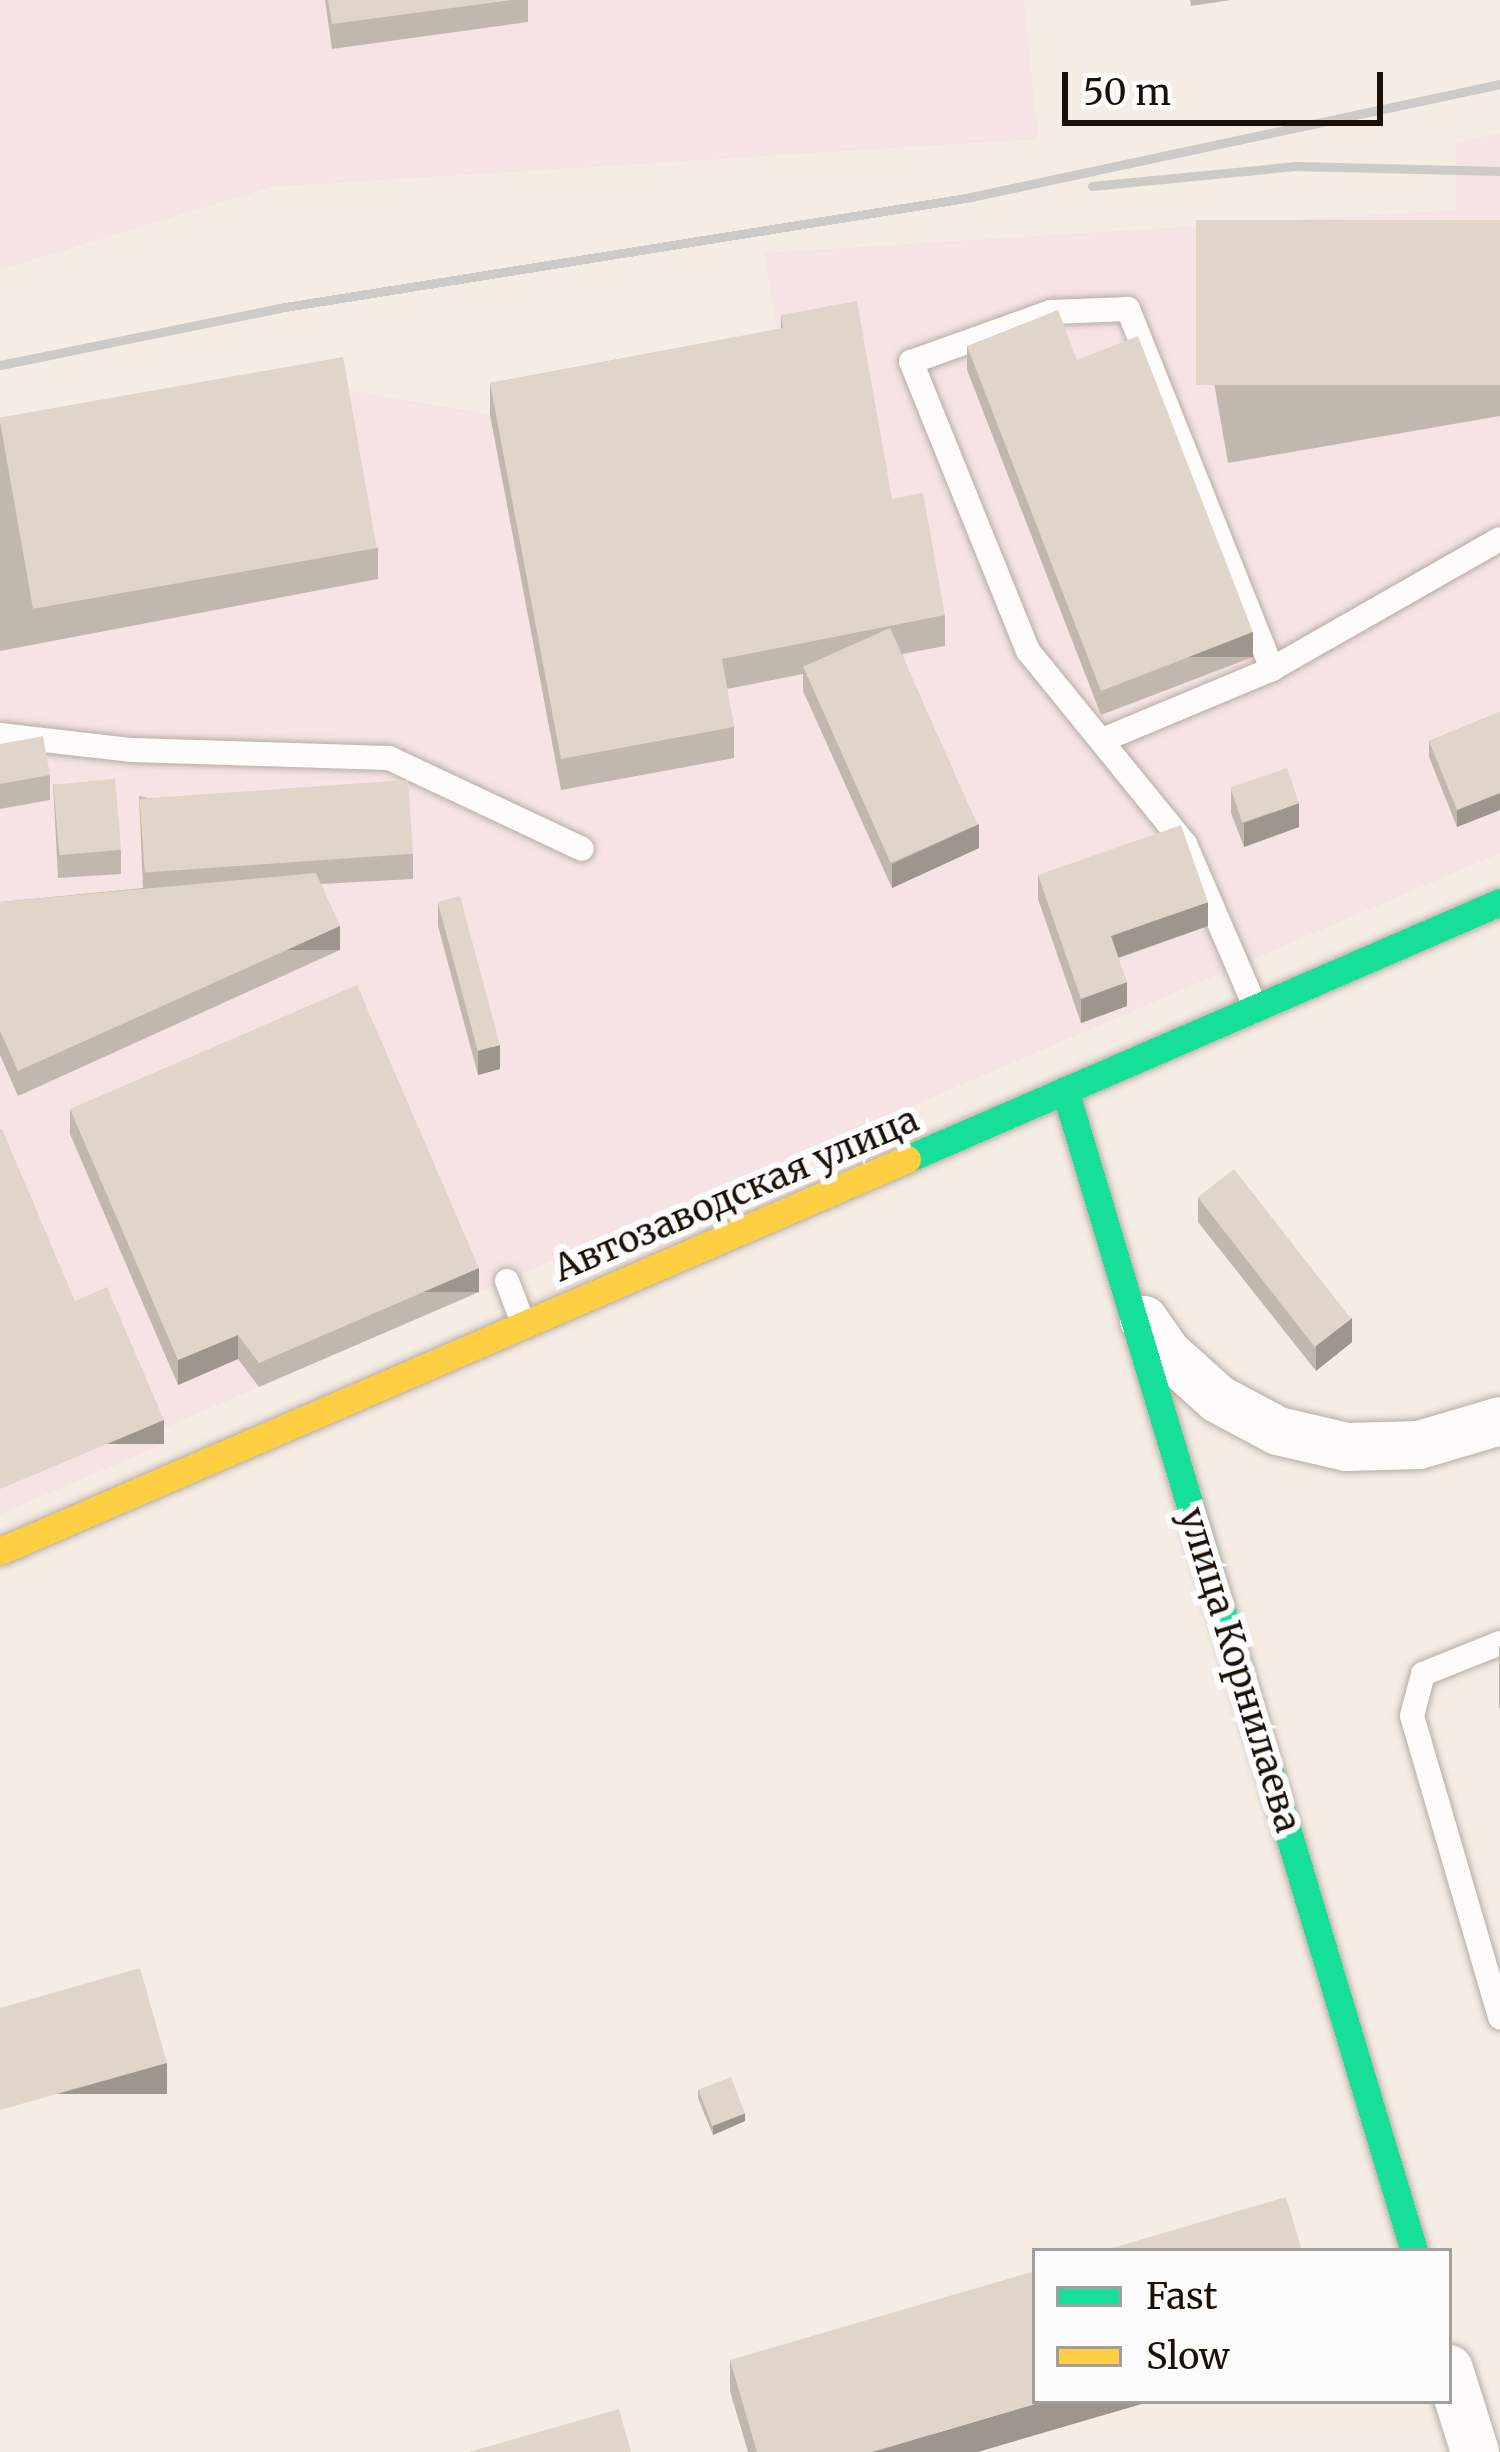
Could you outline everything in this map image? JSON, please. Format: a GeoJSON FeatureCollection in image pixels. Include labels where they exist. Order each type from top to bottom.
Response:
{"type":"FeatureCollection","features":[{"type":"Feature","properties":{"kind":"street","name":"Автозаводская улица"},"geometry":{"type":"LineString","coordinates":[[0,1551],[1500,902]]}},
{"type":"Feature","properties":{"kind":"street","name":"улица Корнилаева"},"geometry":{"type":"LineString","coordinates":[[1065,1090],[1413,2248]]}},
{"type":"Feature","properties":{"kind":"street"},"geometry":{"type":"LineString","coordinates":[[1128,1296],[1166,1352],[1218,1400],[1278,1431],[1347,1447],[1418,1445],[1500,1421]]}},
{"type":"Feature","properties":{"kind":"street"},"geometry":{"type":"LineString","coordinates":[[1452,2379],[1475,2452]]}},
{"type":"Feature","properties":{"kind":"lane"},"geometry":{"type":"LineString","coordinates":[[1256,1008],[1185,844],[1105,739],[1028,651],[911,362],[1051,312],[1128,309],[1272,669]]}},
{"type":"Feature","properties":{"kind":"lane"},"geometry":{"type":"LineString","coordinates":[[1105,739],[1272,669],[1500,538]]}},
{"type":"Feature","properties":{"kind":"lane"},"geometry":{"type":"LineString","coordinates":[[0,734],[131,750],[389,758],[582,849]]}},
{"type":"Feature","properties":{"kind":"lane"},"geometry":{"type":"LineString","coordinates":[[507,1281],[524,1324]]}},
{"type":"Feature","properties":{"kind":"lane"},"geometry":{"type":"LineString","coordinates":[[1500,1643],[1423,1674],[1412,1716],[1500,2017]]}},
{"type":"Feature","properties":{"kind":"shaded area"},"geometry":{"type":"Polygon","coordinates":[[[0,0],[1024,0],[1038,139],[271,187],[0,270],[0,0]]]}},
{"type":"Feature","properties":{"kind":"shaded area"},"geometry":{"type":"Polygon","coordinates":[[[1500,133],[1500,853],[159,1430],[164,1444],[0,1514],[0,453],[343,389],[491,415],[783,359],[764,253],[1456,210],[1456,143],[1500,133]]]}},
{"type":"Feature","properties":{"kind":"building"},"geometry":{"type":"Polygon","coordinates":[[[328,0],[511,0],[332,24],[328,0]]]}},
{"type":"Feature","properties":{"kind":"building"},"geometry":{"type":"Polygon","coordinates":[[[1196,220],[1500,220],[1500,385],[1196,385],[1196,220]]]}},
{"type":"Feature","properties":{"kind":"building"},"geometry":{"type":"Polygon","coordinates":[[[857,301],[892,499],[923,493],[945,615],[722,659],[734,727],[561,759],[490,383],[783,328],[781,315],[857,301]]]}},
{"type":"Feature","properties":{"kind":"building"},"geometry":{"type":"Polygon","coordinates":[[[1058,310],[1077,360],[1138,336],[1253,632],[1101,691],[967,346],[1058,310]]]}},
{"type":"Feature","properties":{"kind":"building"},"geometry":{"type":"Polygon","coordinates":[[[343,357],[377,548],[33,609],[0,417],[343,357]]]}},
{"type":"Feature","properties":{"kind":"building"},"geometry":{"type":"Polygon","coordinates":[[[890,628],[977,824],[891,863],[803,667],[890,628]]]}},
{"type":"Feature","properties":{"kind":"building"},"geometry":{"type":"Polygon","coordinates":[[[1500,712],[1500,793],[1457,810],[1429,741],[1500,712]]]}},
{"type":"Feature","properties":{"kind":"building"},"geometry":{"type":"Polygon","coordinates":[[[43,736],[50,775],[0,784],[0,744],[43,736]]]}},
{"type":"Feature","properties":{"kind":"building"},"geometry":{"type":"Polygon","coordinates":[[[1287,768],[1299,803],[1242,823],[1230,788],[1287,768]]]}},
{"type":"Feature","properties":{"kind":"building"},"geometry":{"type":"Polygon","coordinates":[[[115,779],[121,850],[59,855],[53,784],[115,779]]]}},
{"type":"Feature","properties":{"kind":"building"},"geometry":{"type":"Polygon","coordinates":[[[408,780],[413,854],[145,873],[140,799],[408,780]]]}},
{"type":"Feature","properties":{"kind":"building"},"geometry":{"type":"Polygon","coordinates":[[[1181,825],[1208,902],[1111,936],[1127,982],[1081,999],[1038,875],[1181,825]]]}},
{"type":"Feature","properties":{"kind":"building"},"geometry":{"type":"Polygon","coordinates":[[[316,873],[340,926],[18,1071],[0,1031],[0,902],[316,873]]]}},
{"type":"Feature","properties":{"kind":"building"},"geometry":{"type":"Polygon","coordinates":[[[460,896],[500,1045],[478,1051],[438,902],[460,896]]]}},
{"type":"Feature","properties":{"kind":"building"},"geometry":{"type":"Polygon","coordinates":[[[357,985],[479,1268],[259,1363],[238,1335],[178,1360],[70,1109],[357,985]]]}},
{"type":"Feature","properties":{"kind":"building"},"geometry":{"type":"Polygon","coordinates":[[[0,1129],[75,1301],[107,1287],[164,1420],[0,1489],[0,1129]]]}},
{"type":"Feature","properties":{"kind":"building"},"geometry":{"type":"Polygon","coordinates":[[[1234,1169],[1351,1319],[1315,1347],[1198,1197],[1234,1169]]]}},
{"type":"Feature","properties":{"kind":"building"},"geometry":{"type":"Polygon","coordinates":[[[140,1968],[167,2063],[0,2110],[0,2008],[140,1968]]]}},
{"type":"Feature","properties":{"kind":"building"},"geometry":{"type":"Polygon","coordinates":[[[731,2077],[745,2113],[712,2126],[698,2090],[731,2077]]]}},
{"type":"Feature","properties":{"kind":"building"},"geometry":{"type":"Polygon","coordinates":[[[1286,2197],[1301,2248],[1112,2248],[1286,2197]]]}},
{"type":"Feature","properties":{"kind":"building"},"geometry":{"type":"Polygon","coordinates":[[[1032,2272],[1035,2404],[872,2452],[757,2452],[730,2360],[1032,2272]]]}},
{"type":"Feature","properties":{"kind":"building"},"geometry":{"type":"Polygon","coordinates":[[[619,2409],[631,2452],[469,2452],[619,2409]]]}},
{"type":"Feature","properties":{"kind":"railway"},"geometry":{"type":"LineString","coordinates":[[0,365],[279,308],[966,198],[1500,84]]}},
{"type":"Feature","properties":{"kind":"railway"},"geometry":{"type":"LineString","coordinates":[[1092,186],[1295,166],[1500,171]]}},
{"type":"Feature","properties":{"kind":"traffic: fast"},"geometry":{"type":"LineString","coordinates":[[907,1159],[1500,902]]}},
{"type":"Feature","properties":{"kind":"traffic: fast"},"geometry":{"type":"LineString","coordinates":[[1065,1090],[1413,2248]]}},
{"type":"Feature","properties":{"kind":"traffic: slow"},"geometry":{"type":"LineString","coordinates":[[0,1551],[907,1159]]}}]}
